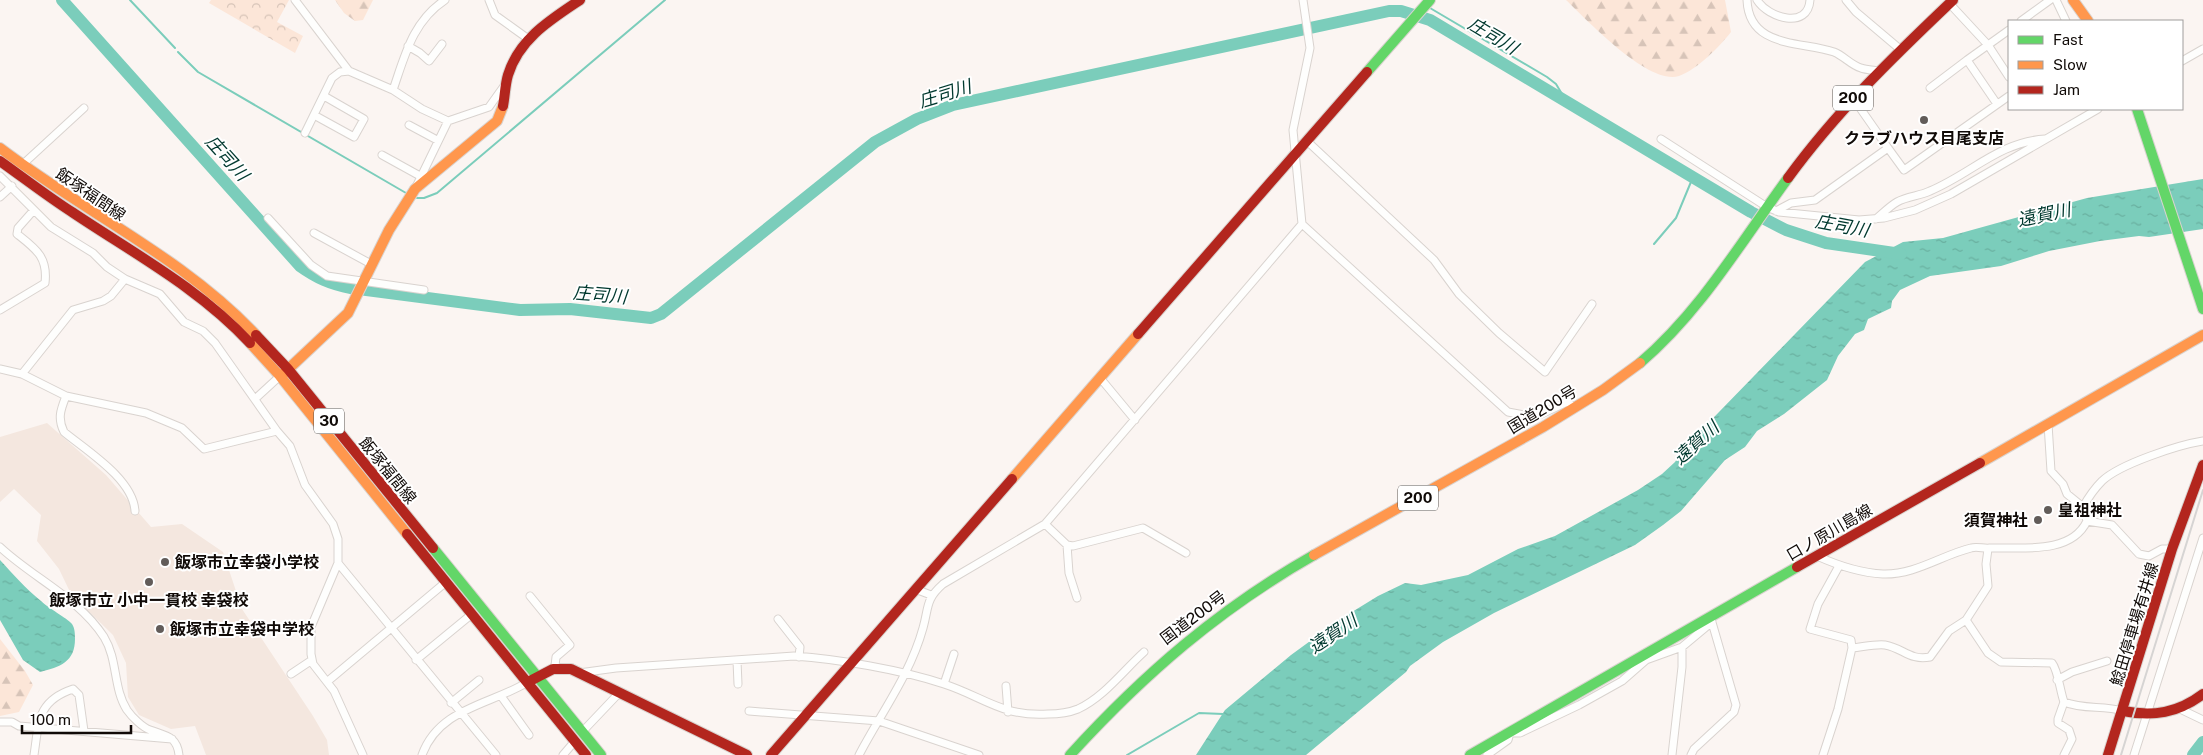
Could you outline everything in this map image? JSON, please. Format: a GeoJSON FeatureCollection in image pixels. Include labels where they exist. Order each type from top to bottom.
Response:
{"type":"FeatureCollection","features":[{"type":"Feature","properties":{"kind":"main road"},"geometry":{"type":"LineString","coordinates":[[284,372],[348,313],[389,230],[415,190],[497,121],[503,106],[508,79],[516,56],[527,38],[580,0]]}},
{"type":"Feature","properties":{"kind":"main road"},"geometry":{"type":"LineString","coordinates":[[771,755],[1430,0]]}},
{"type":"Feature","properties":{"kind":"main road"},"geometry":{"type":"LineString","coordinates":[[2073,0],[2087,20]]}},
{"type":"Feature","properties":{"kind":"main road","name":"国道200号"},"geometry":{"type":"LineString","coordinates":[[1070,755],[1111,709],[1158,664],[1214,619],[1264,584],[1575,408],[1634,368],[1664,340],[1700,300],[1753,228],[1772,209],[1838,114],[1951,2]]}},
{"type":"Feature","properties":{"kind":"main road"},"geometry":{"type":"LineString","coordinates":[[2137,110],[2203,309]]}},
{"type":"Feature","properties":{"kind":"main road","name":"飯塚福間線"},"geometry":{"type":"LineString","coordinates":[[0,148],[80,206],[180,270],[226,305],[284,372],[533,679],[586,755]]}},
{"type":"Feature","properties":{"kind":"main road","name":"飯塚福間線"},"geometry":{"type":"LineString","coordinates":[[0,161],[71,212],[168,273],[284,372],[472,614],[582,732],[600,755]]}},
{"type":"Feature","properties":{"kind":"main road","name":"口ノ原川島線"},"geometry":{"type":"LineString","coordinates":[[1470,755],[1711,621],[1817,556],[2203,335]]}},
{"type":"Feature","properties":{"kind":"main road","name":"鯰田停車場有井線"},"geometry":{"type":"LineString","coordinates":[[2203,465],[2172,549],[2123,711],[2145,716],[2180,708],[2203,694]]}},
{"type":"Feature","properties":{"kind":"main road"},"geometry":{"type":"LineString","coordinates":[[533,679],[555,666],[578,673],[747,755]]}},
{"type":"Feature","properties":{"kind":"main road"},"geometry":{"type":"LineString","coordinates":[[2108,755],[2123,711]]}},
{"type":"Feature","properties":{"kind":"street"},"geometry":{"type":"LineString","coordinates":[[295,0],[349,71],[393,90],[422,110],[448,120],[489,107],[508,79]]}},
{"type":"Feature","properties":{"kind":"street"},"geometry":{"type":"LineString","coordinates":[[393,90],[408,46],[425,16],[445,0]]}},
{"type":"Feature","properties":{"kind":"street"},"geometry":{"type":"LineString","coordinates":[[489,0],[495,15],[527,38]]}},
{"type":"Feature","properties":{"kind":"street"},"geometry":{"type":"LineString","coordinates":[[1303,0],[1310,48],[1293,130],[1302,224],[1508,412],[1535,417],[1568,402],[1575,408]]}},
{"type":"Feature","properties":{"kind":"street"},"geometry":{"type":"LineString","coordinates":[[1748,0],[1749,17],[1765,35],[1782,41],[1834,52],[1860,68],[1880,71]]}},
{"type":"Feature","properties":{"kind":"street"},"geometry":{"type":"LineString","coordinates":[[1757,0],[1766,9],[1790,19],[1803,16],[1807,11],[1810,0]]}},
{"type":"Feature","properties":{"kind":"street"},"geometry":{"type":"LineString","coordinates":[[1846,0],[1856,12],[1901,50]]}},
{"type":"Feature","properties":{"kind":"street"},"geometry":{"type":"LineString","coordinates":[[2022,20],[2050,0]]}},
{"type":"Feature","properties":{"kind":"street"},"geometry":{"type":"LineString","coordinates":[[2056,0],[2066,20]]}},
{"type":"Feature","properties":{"kind":"street"},"geometry":{"type":"LineString","coordinates":[[1951,2],[1988,45],[2008,75]]}},
{"type":"Feature","properties":{"kind":"street"},"geometry":{"type":"LineString","coordinates":[[1930,88],[2008,31]]}},
{"type":"Feature","properties":{"kind":"street"},"geometry":{"type":"LineString","coordinates":[[408,46],[420,53],[429,62],[442,44]]}},
{"type":"Feature","properties":{"kind":"street"},"geometry":{"type":"LineString","coordinates":[[2183,60],[2203,49]]}},
{"type":"Feature","properties":{"kind":"street"},"geometry":{"type":"LineString","coordinates":[[1967,60],[1997,104]]}},
{"type":"Feature","properties":{"kind":"street"},"geometry":{"type":"LineString","coordinates":[[305,133],[335,75],[349,71]]}},
{"type":"Feature","properties":{"kind":"street"},"geometry":{"type":"LineString","coordinates":[[314,115],[354,137],[364,119],[324,96]]}},
{"type":"Feature","properties":{"kind":"street"},"geometry":{"type":"LineString","coordinates":[[1853,98],[1904,170],[2008,97]]}},
{"type":"Feature","properties":{"kind":"street"},"geometry":{"type":"LineString","coordinates":[[22,165],[84,108]]}},
{"type":"Feature","properties":{"kind":"street"},"geometry":{"type":"LineString","coordinates":[[2077,121],[2085,110]]}},
{"type":"Feature","properties":{"kind":"street"},"geometry":{"type":"LineString","coordinates":[[1661,139],[1772,209],[1859,220],[1876,219],[1915,210],[1951,194],[2096,110]]}},
{"type":"Feature","properties":{"kind":"street"},"geometry":{"type":"LineString","coordinates":[[415,190],[448,120]]}},
{"type":"Feature","properties":{"kind":"street"},"geometry":{"type":"LineString","coordinates":[[410,125],[437,140]]}},
{"type":"Feature","properties":{"kind":"street"},"geometry":{"type":"LineString","coordinates":[[1876,219],[1898,201],[1930,192],[2006,147],[2027,140],[2046,139]]}},
{"type":"Feature","properties":{"kind":"street"},"geometry":{"type":"LineString","coordinates":[[1307,140],[1434,260],[1459,294],[1545,372],[1592,304]]}},
{"type":"Feature","properties":{"kind":"street"},"geometry":{"type":"LineString","coordinates":[[1772,209],[1791,203],[1815,200],[1888,148]]}},
{"type":"Feature","properties":{"kind":"street"},"geometry":{"type":"LineString","coordinates":[[382,155],[420,176]]}},
{"type":"Feature","properties":{"kind":"street"},"geometry":{"type":"LineString","coordinates":[[0,176],[51,227],[93,253],[107,267],[125,279],[160,294],[184,322],[203,330],[216,343],[277,431],[290,446],[305,485],[333,524],[338,539],[338,563],[311,627],[312,660],[334,691],[361,754]]}},
{"type":"Feature","properties":{"kind":"street"},"geometry":{"type":"LineString","coordinates":[[0,197],[12,186]]}},
{"type":"Feature","properties":{"kind":"street"},"geometry":{"type":"LineString","coordinates":[[0,310],[45,283],[46,265],[43,259],[17,234],[18,228],[33,210]]}},
{"type":"Feature","properties":{"kind":"street"},"geometry":{"type":"LineString","coordinates":[[268,218],[319,272],[333,277],[424,290]]}},
{"type":"Feature","properties":{"kind":"street"},"geometry":{"type":"LineString","coordinates":[[859,755],[905,675],[923,628],[931,595],[943,584],[1045,524],[1302,224]]}},
{"type":"Feature","properties":{"kind":"street"},"geometry":{"type":"LineString","coordinates":[[314,233],[371,264]]}},
{"type":"Feature","properties":{"kind":"street"},"geometry":{"type":"LineString","coordinates":[[22,374],[73,310],[103,301],[111,296],[125,279]]}},
{"type":"Feature","properties":{"kind":"street"},"geometry":{"type":"LineString","coordinates":[[0,369],[22,374],[66,396],[146,413],[182,428],[204,449],[277,431]]}},
{"type":"Feature","properties":{"kind":"street"},"geometry":{"type":"LineString","coordinates":[[255,399],[284,372]]}},
{"type":"Feature","properties":{"kind":"street"},"geometry":{"type":"LineString","coordinates":[[1101,378],[1135,420]]}},
{"type":"Feature","properties":{"kind":"street"},"geometry":{"type":"LineString","coordinates":[[66,396],[59,414],[64,432],[120,479],[129,490],[134,511]]}},
{"type":"Feature","properties":{"kind":"street"},"geometry":{"type":"LineString","coordinates":[[1817,556],[1839,566],[1884,574],[1907,571],[1973,547],[2049,546],[2068,540],[2080,533],[2087,521],[2083,506],[2067,494],[2063,484],[2051,471],[2048,424]]}},
{"type":"Feature","properties":{"kind":"street"},"geometry":{"type":"LineString","coordinates":[[2083,506],[2090,495],[2109,476],[2176,447],[2203,441]]}},
{"type":"Feature","properties":{"kind":"street"},"geometry":{"type":"LineString","coordinates":[[2087,521],[2112,525],[2139,554],[2149,556],[2162,549],[2172,549]]}},
{"type":"Feature","properties":{"kind":"street"},"geometry":{"type":"LineString","coordinates":[[1045,524],[1066,545],[1073,546],[1143,528],[1186,553]]}},
{"type":"Feature","properties":{"kind":"street"},"geometry":{"type":"LineString","coordinates":[[2134,755],[2203,538]]}},
{"type":"Feature","properties":{"kind":"street"},"geometry":{"type":"LineString","coordinates":[[1066,545],[1069,573],[1077,598]]}},
{"type":"Feature","properties":{"kind":"street"},"geometry":{"type":"LineString","coordinates":[[0,547],[75,605],[95,625],[106,639],[112,654],[118,688],[127,710],[149,730],[166,734],[172,739],[177,744],[179,755]]}},
{"type":"Feature","properties":{"kind":"street"},"geometry":{"type":"LineString","coordinates":[[1852,648],[1886,646],[1914,658],[1930,657],[1949,631],[1966,620],[1988,586],[1986,564],[1988,548]]}},
{"type":"Feature","properties":{"kind":"street"},"geometry":{"type":"LineString","coordinates":[[338,563],[459,713],[496,755]]}},
{"type":"Feature","properties":{"kind":"street"},"geometry":{"type":"LineString","coordinates":[[1823,755],[1838,708],[1852,648],[1852,640],[1810,629],[1818,604],[1839,566]]}},
{"type":"Feature","properties":{"kind":"street"},"geometry":{"type":"LineString","coordinates":[[328,681],[446,582]]}},
{"type":"Feature","properties":{"kind":"street"},"geometry":{"type":"LineString","coordinates":[[915,589],[931,595]]}},
{"type":"Feature","properties":{"kind":"street"},"geometry":{"type":"LineString","coordinates":[[530,596],[570,645],[556,657],[555,666]]}},
{"type":"Feature","properties":{"kind":"street"},"geometry":{"type":"LineString","coordinates":[[416,660],[472,614]]}},
{"type":"Feature","properties":{"kind":"street"},"geometry":{"type":"LineString","coordinates":[[778,619],[800,647],[799,657]]}},
{"type":"Feature","properties":{"kind":"street"},"geometry":{"type":"LineString","coordinates":[[1966,620],[1981,646],[1994,658],[2010,664],[2052,663],[2055,666],[2064,702],[2058,724],[2069,730],[2072,740],[2064,755]]}},
{"type":"Feature","properties":{"kind":"street"},"geometry":{"type":"LineString","coordinates":[[1646,658],[1682,647],[1711,621],[1736,705],[1734,712],[1694,749],[1691,755]]}},
{"type":"Feature","properties":{"kind":"street"},"geometry":{"type":"LineString","coordinates":[[1672,755],[1682,667],[1682,647]]}},
{"type":"Feature","properties":{"kind":"street"},"geometry":{"type":"LineString","coordinates":[[578,673],[616,668],[799,657],[850,664],[944,684],[1008,712],[1028,715],[1062,714],[1080,708],[1099,695],[1144,652]]}},
{"type":"Feature","properties":{"kind":"street"},"geometry":{"type":"LineString","coordinates":[[944,684],[954,654]]}},
{"type":"Feature","properties":{"kind":"street"},"geometry":{"type":"LineString","coordinates":[[291,674],[312,660]]}},
{"type":"Feature","properties":{"kind":"street"},"geometry":{"type":"LineString","coordinates":[[736,660],[738,684]]}},
{"type":"Feature","properties":{"kind":"street"},"geometry":{"type":"LineString","coordinates":[[2057,680],[2072,672],[2106,661]]}},
{"type":"Feature","properties":{"kind":"street"},"geometry":{"type":"LineString","coordinates":[[422,755],[432,735],[459,713],[502,696],[533,679]]}},
{"type":"Feature","properties":{"kind":"street"},"geometry":{"type":"LineString","coordinates":[[451,702],[479,680]]}},
{"type":"Feature","properties":{"kind":"street"},"geometry":{"type":"LineString","coordinates":[[1006,686],[1008,712]]}},
{"type":"Feature","properties":{"kind":"street"},"geometry":{"type":"LineString","coordinates":[[34,755],[42,710],[58,694],[73,689],[79,695],[84,731]]}},
{"type":"Feature","properties":{"kind":"street"},"geometry":{"type":"LineString","coordinates":[[582,732],[620,692]]}},
{"type":"Feature","properties":{"kind":"street"},"geometry":{"type":"LineString","coordinates":[[502,696],[529,735]]}},
{"type":"Feature","properties":{"kind":"street"},"geometry":{"type":"LineString","coordinates":[[2064,702],[2083,708],[2107,707],[2123,711]]}},
{"type":"Feature","properties":{"kind":"street"},"geometry":{"type":"LineString","coordinates":[[2180,708],[2203,720]]}},
{"type":"Feature","properties":{"kind":"street"},"geometry":{"type":"LineString","coordinates":[[749,711],[879,721],[979,755]]}},
{"type":"Feature","properties":{"kind":"street"},"geometry":{"type":"LineString","coordinates":[[0,722],[172,739]]}},
{"type":"Feature","properties":{"kind":"street"},"geometry":{"type":"LineString","coordinates":[[1488,755],[1508,740],[1510,733]]}},
{"type":"Feature","properties":{"kind":"street"},"geometry":{"type":"LineString","coordinates":[[564,755],[575,741]]}},
{"type":"Feature","properties":{"kind":"shaded area","name":"飯塚市立 小中一貫校 幸袋校"},"geometry":{"type":"Polygon","coordinates":[[[47,423],[106,475],[151,527],[182,524],[223,552],[242,609],[313,716],[327,740],[329,755],[206,755],[195,726],[171,729],[139,715],[128,697],[126,663],[113,635],[71,594],[59,569],[37,541],[41,515],[14,489],[0,502],[0,437],[47,423]]]}},
{"type":"Feature","properties":{"kind":"green space"},"geometry":{"type":"Polygon","coordinates":[[[211,0],[289,0],[277,22],[303,36],[295,53],[209,3],[211,0]]]}},
{"type":"Feature","properties":{"kind":"green space"},"geometry":{"type":"Polygon","coordinates":[[[335,0],[373,0],[363,20],[355,21],[344,13],[335,0]]]}},
{"type":"Feature","properties":{"kind":"green space"},"geometry":{"type":"Polygon","coordinates":[[[1566,0],[1725,0],[1731,32],[1701,63],[1679,76],[1666,76],[1636,62],[1603,35],[1566,0]]]}},
{"type":"Feature","properties":{"kind":"green space"},"geometry":{"type":"Polygon","coordinates":[[[0,639],[25,671],[33,685],[19,712],[0,716],[0,639]]]}},
{"type":"Feature","properties":{"kind":"water","name":"遠賀川"},"geometry":{"type":"Polygon","coordinates":[[[2203,179],[2203,229],[2149,237],[2139,236],[2100,241],[2049,251],[2001,266],[1930,276],[1900,290],[1892,301],[1891,308],[1868,319],[1864,330],[1855,334],[1838,356],[1827,380],[1784,414],[1757,431],[1745,447],[1725,460],[1681,511],[1635,545],[1494,613],[1443,642],[1410,666],[1406,672],[1306,755],[1196,755],[1225,710],[1291,655],[1339,620],[1378,596],[1405,583],[1421,585],[1468,575],[1518,549],[1555,536],[1638,490],[1662,474],[1675,462],[1684,448],[1865,262],[1903,242],[1943,238],[2087,198],[2203,179]]]}},
{"type":"Feature","properties":{"kind":"water"},"geometry":{"type":"Polygon","coordinates":[[[0,560],[35,596],[73,626],[75,631],[74,647],[65,662],[40,672],[23,660],[0,620],[0,560]]]}},
{"type":"Feature","properties":{"kind":"waterway","name":"庄司川"},"geometry":{"type":"LineString","coordinates":[[62,0],[300,266],[324,280],[351,288],[520,310],[570,309],[651,318],[661,314],[875,142],[917,119],[953,105],[1389,11],[1401,11],[1430,20],[1751,212],[1786,230],[1826,243],[1901,254]]}},
{"type":"Feature","properties":{"kind":"waterway"},"geometry":{"type":"LineString","coordinates":[[130,0],[175,48]]}},
{"type":"Feature","properties":{"kind":"waterway"},"geometry":{"type":"LineString","coordinates":[[417,198],[424,198],[437,193],[665,0]]}},
{"type":"Feature","properties":{"kind":"waterway"},"geometry":{"type":"LineString","coordinates":[[1430,8],[1547,77],[1556,84],[1565,99]]}},
{"type":"Feature","properties":{"kind":"waterway"},"geometry":{"type":"LineString","coordinates":[[178,52],[198,72],[406,193]]}},
{"type":"Feature","properties":{"kind":"waterway"},"geometry":{"type":"LineString","coordinates":[[1654,244],[1676,218],[1693,177]]}},
{"type":"Feature","properties":{"kind":"waterway"},"geometry":{"type":"LineString","coordinates":[[1127,755],[1199,713],[1223,714]]}},
{"type":"Feature","properties":{"kind":"waterway"},"geometry":{"type":"LineString","coordinates":[[2193,755],[2203,742]]}},
{"type":"Feature","properties":{"kind":"railway"},"geometry":{"type":"LineString","coordinates":[[2121,755],[2203,490]]}},
{"type":"Feature","properties":{"kind":"traffic: fast"},"geometry":{"type":"LineString","coordinates":[[1367,72],[1430,0]]}},
{"type":"Feature","properties":{"kind":"traffic: fast"},"geometry":{"type":"LineString","coordinates":[[2137,110],[2203,309]]}},
{"type":"Feature","properties":{"kind":"traffic: fast"},"geometry":{"type":"LineString","coordinates":[[1640,363],[1662,343],[1701,298],[1737,251],[1788,178]]}},
{"type":"Feature","properties":{"kind":"traffic: fast"},"geometry":{"type":"LineString","coordinates":[[433,548],[601,755]]}},
{"type":"Feature","properties":{"kind":"traffic: fast"},"geometry":{"type":"LineString","coordinates":[[1070,755],[1126,697],[1184,645],[1246,598],[1314,555]]}},
{"type":"Feature","properties":{"kind":"traffic: fast"},"geometry":{"type":"LineString","coordinates":[[1470,755],[1797,567]]}},
{"type":"Feature","properties":{"kind":"traffic: slow"},"geometry":{"type":"LineString","coordinates":[[2073,0],[2087,20]]}},
{"type":"Feature","properties":{"kind":"traffic: slow"},"geometry":{"type":"LineString","coordinates":[[283,374],[348,313],[389,230],[415,189],[497,121],[503,106]]}},
{"type":"Feature","properties":{"kind":"traffic: slow"},"geometry":{"type":"LineString","coordinates":[[0,148],[166,259],[228,307],[256,335]]}},
{"type":"Feature","properties":{"kind":"traffic: slow"},"geometry":{"type":"LineString","coordinates":[[1012,479],[1138,334]]}},
{"type":"Feature","properties":{"kind":"traffic: slow"},"geometry":{"type":"LineString","coordinates":[[1980,463],[2203,335]]}},
{"type":"Feature","properties":{"kind":"traffic: slow"},"geometry":{"type":"LineString","coordinates":[[250,343],[280,376],[407,534]]}},
{"type":"Feature","properties":{"kind":"traffic: slow"},"geometry":{"type":"LineString","coordinates":[[1314,555],[1543,427],[1603,390],[1640,363]]}},
{"type":"Feature","properties":{"kind":"traffic: jam"},"geometry":{"type":"LineString","coordinates":[[503,106],[508,75],[520,51],[547,23],[580,0]]}},
{"type":"Feature","properties":{"kind":"traffic: jam"},"geometry":{"type":"LineString","coordinates":[[1788,178],[1846,107],[1953,0]]}},
{"type":"Feature","properties":{"kind":"traffic: jam"},"geometry":{"type":"LineString","coordinates":[[1138,334],[1367,72]]}},
{"type":"Feature","properties":{"kind":"traffic: jam"},"geometry":{"type":"LineString","coordinates":[[0,161],[63,206],[187,288],[230,323],[250,343]]}},
{"type":"Feature","properties":{"kind":"traffic: jam"},"geometry":{"type":"LineString","coordinates":[[256,335],[288,369],[433,548]]}},
{"type":"Feature","properties":{"kind":"traffic: jam"},"geometry":{"type":"LineString","coordinates":[[1797,567],[1980,463]]}},
{"type":"Feature","properties":{"kind":"traffic: jam"},"geometry":{"type":"LineString","coordinates":[[2108,755],[2172,549],[2203,465]]}},
{"type":"Feature","properties":{"kind":"traffic: jam"},"geometry":{"type":"LineString","coordinates":[[771,755],[1012,479]]}},
{"type":"Feature","properties":{"kind":"traffic: jam"},"geometry":{"type":"LineString","coordinates":[[407,534],[586,755]]}},
{"type":"Feature","properties":{"kind":"traffic: jam"},"geometry":{"type":"LineString","coordinates":[[528,682],[553,669],[571,669],[747,755]]}},
{"type":"Feature","properties":{"kind":"traffic: jam"},"geometry":{"type":"LineString","coordinates":[[2123,711],[2145,714],[2165,712],[2184,706],[2203,694]]}},
{"type":"Feature","properties":{"kind":"place","name":"クラブハウス目尾支店"},"geometry":{"type":"Point","coordinates":[1924,120]}},
{"type":"Feature","properties":{"kind":"place","name":"皇祖神社"},"geometry":{"type":"Point","coordinates":[2048,510]}},
{"type":"Feature","properties":{"kind":"place","name":"須賀神社"},"geometry":{"type":"Point","coordinates":[2038,520]}},
{"type":"Feature","properties":{"kind":"place","name":"飯塚市立幸袋小学校"},"geometry":{"type":"Point","coordinates":[165,562]}},
{"type":"Feature","properties":{"kind":"place","name":"飯塚市立 小中一貫校 幸袋校"},"geometry":{"type":"Point","coordinates":[149,582]}},
{"type":"Feature","properties":{"kind":"place","name":"飯塚市立幸袋中学校"},"geometry":{"type":"Point","coordinates":[160,629]}}]}
